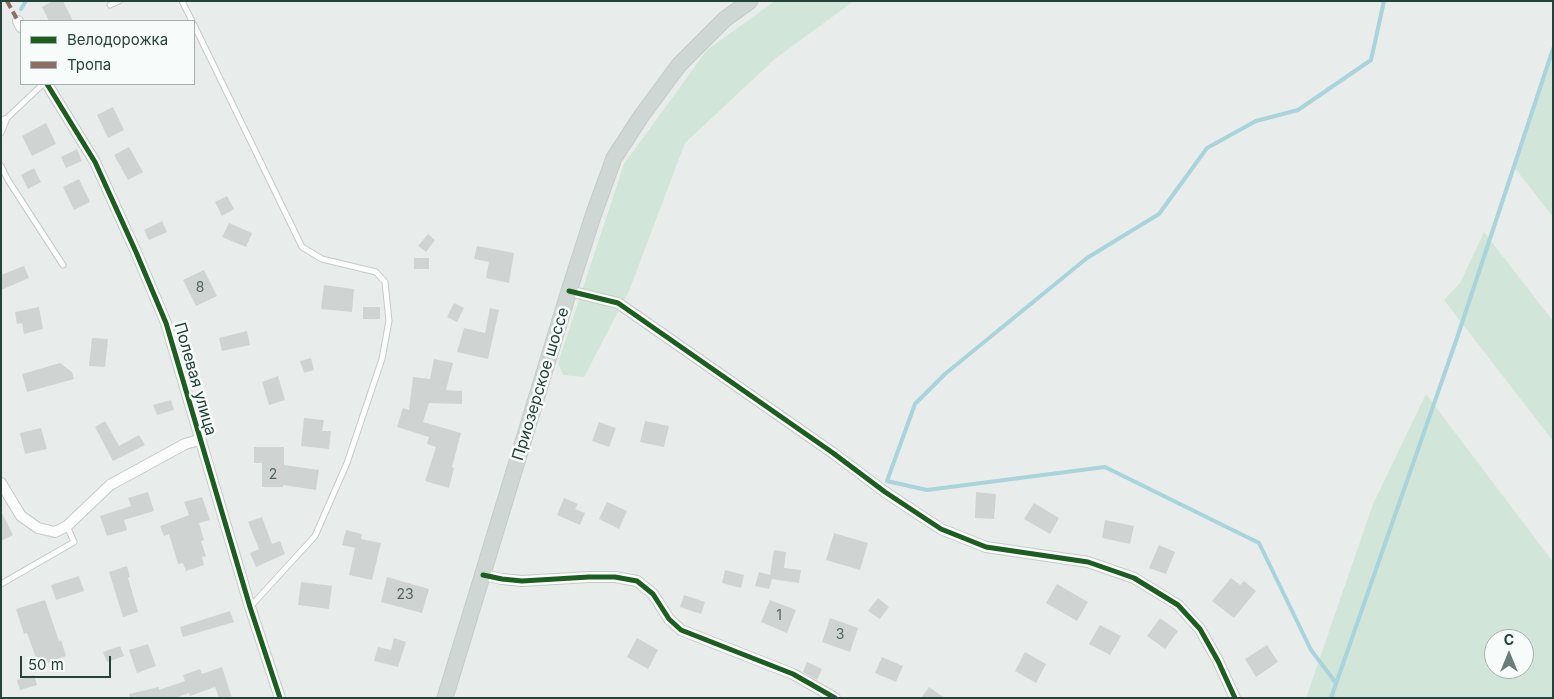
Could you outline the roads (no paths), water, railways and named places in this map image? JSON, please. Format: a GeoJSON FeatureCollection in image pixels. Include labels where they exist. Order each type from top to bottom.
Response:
{"type":"FeatureCollection","features":[{"type":"Feature","properties":{"kind":"main road","name":"Приозерское шоссе"},"geometry":{"type":"LineString","coordinates":[[445,698],[568,291],[592,216],[614,158],[642,115],[680,65],[726,19],[750,1]]}},
{"type":"Feature","properties":{"kind":"street","name":"Полевая улица"},"geometry":{"type":"LineString","coordinates":[[48,85],[94,162],[136,252],[166,323],[199,440],[280,698]]}},
{"type":"Feature","properties":{"kind":"street"},"geometry":{"type":"LineString","coordinates":[[568,291],[618,303],[941,530],[986,547],[1088,562],[1134,578],[1178,605],[1200,629],[1218,661],[1235,698]]}},
{"type":"Feature","properties":{"kind":"street"},"geometry":{"type":"LineString","coordinates":[[1,483],[21,516],[38,528],[55,532],[67,526],[110,485],[185,444],[199,440]]}},
{"type":"Feature","properties":{"kind":"street"},"geometry":{"type":"LineString","coordinates":[[483,575],[522,581],[615,577],[637,582],[653,594],[669,619],[682,630],[793,674],[835,698]]}},
{"type":"Feature","properties":{"kind":"lane"},"geometry":{"type":"LineString","coordinates":[[110,6],[119,1]]}},
{"type":"Feature","properties":{"kind":"lane"},"geometry":{"type":"LineString","coordinates":[[182,1],[192,20]]}},
{"type":"Feature","properties":{"kind":"lane"},"geometry":{"type":"LineString","coordinates":[[195,27],[302,247],[322,259],[376,272],[384,282],[390,320],[382,359],[347,463],[315,536],[250,607]]}},
{"type":"Feature","properties":{"kind":"lane"},"geometry":{"type":"LineString","coordinates":[[1,134],[4,119],[42,85]]}},
{"type":"Feature","properties":{"kind":"lane"},"geometry":{"type":"LineString","coordinates":[[1,166],[63,265]]}},
{"type":"Feature","properties":{"kind":"lane"},"geometry":{"type":"LineString","coordinates":[[1,584],[74,542],[67,526]]}},
{"type":"Feature","properties":{"kind":"waterway"},"geometry":{"type":"LineString","coordinates":[[21,9],[26,1]]}},
{"type":"Feature","properties":{"kind":"waterway"},"geometry":{"type":"LineString","coordinates":[[1336,683],[1311,650],[1259,543],[1105,467],[927,490],[887,481],[915,404],[945,374],[1087,258],[1159,214],[1207,148],[1256,121],[1298,110],[1371,60],[1384,1]]}},
{"type":"Feature","properties":{"kind":"waterway"},"geometry":{"type":"LineString","coordinates":[[1331,698],[1457,338],[1553,49]]}}]}
